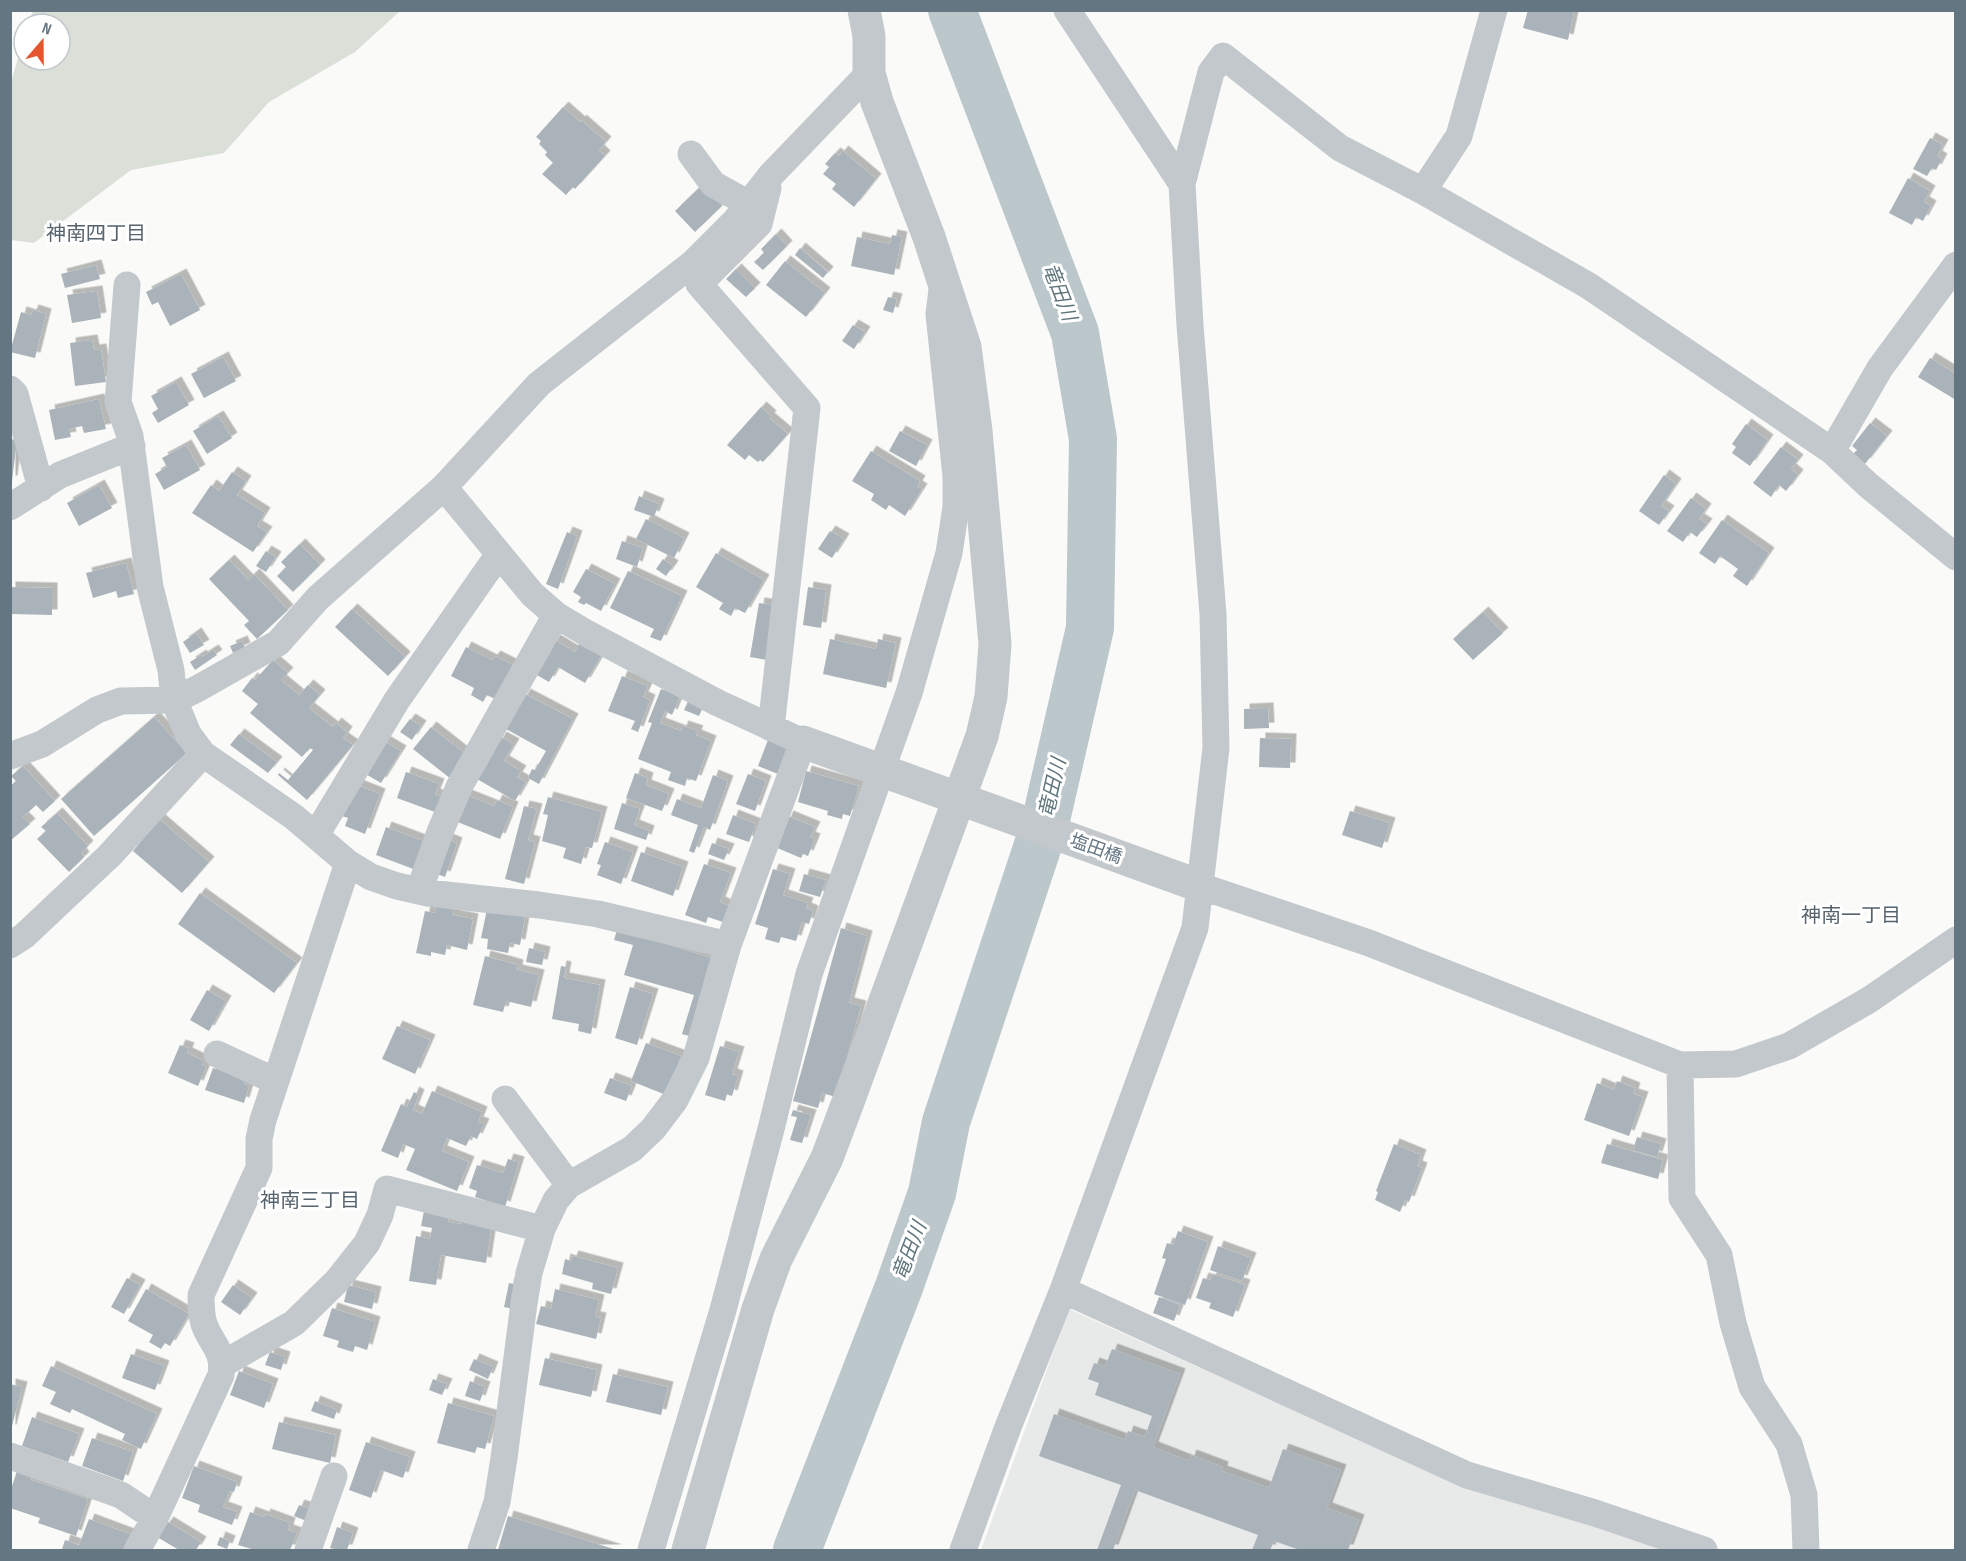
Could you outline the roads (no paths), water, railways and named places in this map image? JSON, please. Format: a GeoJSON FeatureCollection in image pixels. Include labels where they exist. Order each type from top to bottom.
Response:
{"type":"FeatureCollection","features":[{"type":"Feature","properties":{"kind":"street"},"geometry":{"type":"LineString","coordinates":[[688,1551],[758,1309],[776,1259],[827,1158],[982,736],[991,698],[995,644],[976,431],[965,347],[929,237],[877,102],[869,73],[869,36],[864,10]]}},
{"type":"Feature","properties":{"kind":"street"},"geometry":{"type":"LineString","coordinates":[[1067,10],[1182,184]]}},
{"type":"Feature","properties":{"kind":"street"},"geometry":{"type":"LineString","coordinates":[[1423,191],[1459,136],[1494,10]]}},
{"type":"Feature","properties":{"kind":"street"},"geometry":{"type":"LineString","coordinates":[[963,1551],[1008,1427],[1063,1290],[1195,928],[1216,748],[1213,614],[1190,325],[1182,184],[1211,72],[1222,56],[1340,148],[1423,191],[1589,286],[1832,451],[1868,486],[1956,557]]}},
{"type":"Feature","properties":{"kind":"street"},"geometry":{"type":"LineString","coordinates":[[10,756],[42,744],[97,710],[121,701],[174,700],[278,643],[318,598],[444,487],[539,384],[693,264],[749,204],[771,176],[869,73]]}},
{"type":"Feature","properties":{"kind":"street"},"geometry":{"type":"LineString","coordinates":[[691,154],[713,184],[749,204]]}},
{"type":"Feature","properties":{"kind":"street"},"geometry":{"type":"LineString","coordinates":[[771,176],[759,224],[699,284],[807,408],[771,728]]}},
{"type":"Feature","properties":{"kind":"street"},"geometry":{"type":"LineString","coordinates":[[1832,451],[1880,368],[1956,265]]}},
{"type":"Feature","properties":{"kind":"street"},"geometry":{"type":"LineString","coordinates":[[651,1551],[723,1310],[771,1129],[808,974],[909,693],[949,553],[956,507],[956,476],[939,314],[943,280]]}},
{"type":"Feature","properties":{"kind":"street"},"geometry":{"type":"LineString","coordinates":[[127,285],[118,402],[132,446],[150,586],[171,670],[174,700],[188,734],[204,754],[294,817],[348,862],[371,877],[419,891],[598,914],[728,945]]}},
{"type":"Feature","properties":{"kind":"street"},"geometry":{"type":"LineString","coordinates":[[10,389],[15,394],[41,488]]}},
{"type":"Feature","properties":{"kind":"street"},"geometry":{"type":"LineString","coordinates":[[10,507],[60,475],[132,446]]}},
{"type":"Feature","properties":{"kind":"street"},"geometry":{"type":"LineString","coordinates":[[444,487],[531,594],[556,615],[718,703],[803,742],[728,945],[696,1058],[675,1100],[653,1129],[632,1149],[569,1185],[556,1200],[542,1229],[529,1273],[524,1302],[497,1502],[481,1551]]}},
{"type":"Feature","properties":{"kind":"street"},"geometry":{"type":"LineString","coordinates":[[316,835],[397,700],[499,554]]}},
{"type":"Feature","properties":{"kind":"street"},"geometry":{"type":"LineString","coordinates":[[419,891],[459,787],[556,615]]}},
{"type":"Feature","properties":{"kind":"street","name":"塩田橋"},"geometry":{"type":"LineString","coordinates":[[803,742],[1200,886]]}},
{"type":"Feature","properties":{"kind":"street"},"geometry":{"type":"LineString","coordinates":[[10,945],[24,936],[109,856],[204,754]]}},
{"type":"Feature","properties":{"kind":"street"},"geometry":{"type":"LineString","coordinates":[[142,1549],[221,1375],[223,1364],[205,1326],[201,1311],[201,1294],[260,1168],[259,1138],[263,1120],[348,862]]}},
{"type":"Feature","properties":{"kind":"street"},"geometry":{"type":"LineString","coordinates":[[1200,886],[1369,943],[1680,1065],[1736,1064],[1789,1046],[1869,1000],[1956,940]]}},
{"type":"Feature","properties":{"kind":"street"},"geometry":{"type":"LineString","coordinates":[[217,1054],[275,1081]]}},
{"type":"Feature","properties":{"kind":"street"},"geometry":{"type":"LineString","coordinates":[[1680,1065],[1682,1198],[1719,1255],[1733,1323],[1752,1387],[1789,1444],[1804,1495],[1808,1550]]}},
{"type":"Feature","properties":{"kind":"street"},"geometry":{"type":"LineString","coordinates":[[505,1099],[569,1185]]}},
{"type":"Feature","properties":{"kind":"street"},"geometry":{"type":"LineString","coordinates":[[223,1364],[294,1323],[336,1281],[367,1243],[380,1215],[387,1189],[542,1229]]}},
{"type":"Feature","properties":{"kind":"street"},"geometry":{"type":"LineString","coordinates":[[1063,1290],[1467,1475],[1595,1513],[1704,1551]]}},
{"type":"Feature","properties":{"kind":"street"},"geometry":{"type":"LineString","coordinates":[[10,1456],[121,1495],[155,1518]]}},
{"type":"Feature","properties":{"kind":"street"},"geometry":{"type":"LineString","coordinates":[[308,1551],[334,1476]]}},
{"type":"Feature","properties":{"kind":"waterway","name":"竜田川"},"geometry":{"type":"LineString","coordinates":[[797,1550],[899,1287],[932,1193],[946,1122],[1045,824],[1090,628],[1093,439],[1075,333],[952,10]]}},
{"type":"Feature","properties":{"kind":"district","name":"神南四丁目"},"geometry":{"type":"Point","coordinates":[96,234]}},
{"type":"Feature","properties":{"kind":"district","name":"神南一丁目"},"geometry":{"type":"Point","coordinates":[1851,916]}},
{"type":"Feature","properties":{"kind":"district","name":"神南三丁目"},"geometry":{"type":"Point","coordinates":[310,1201]}}]}
